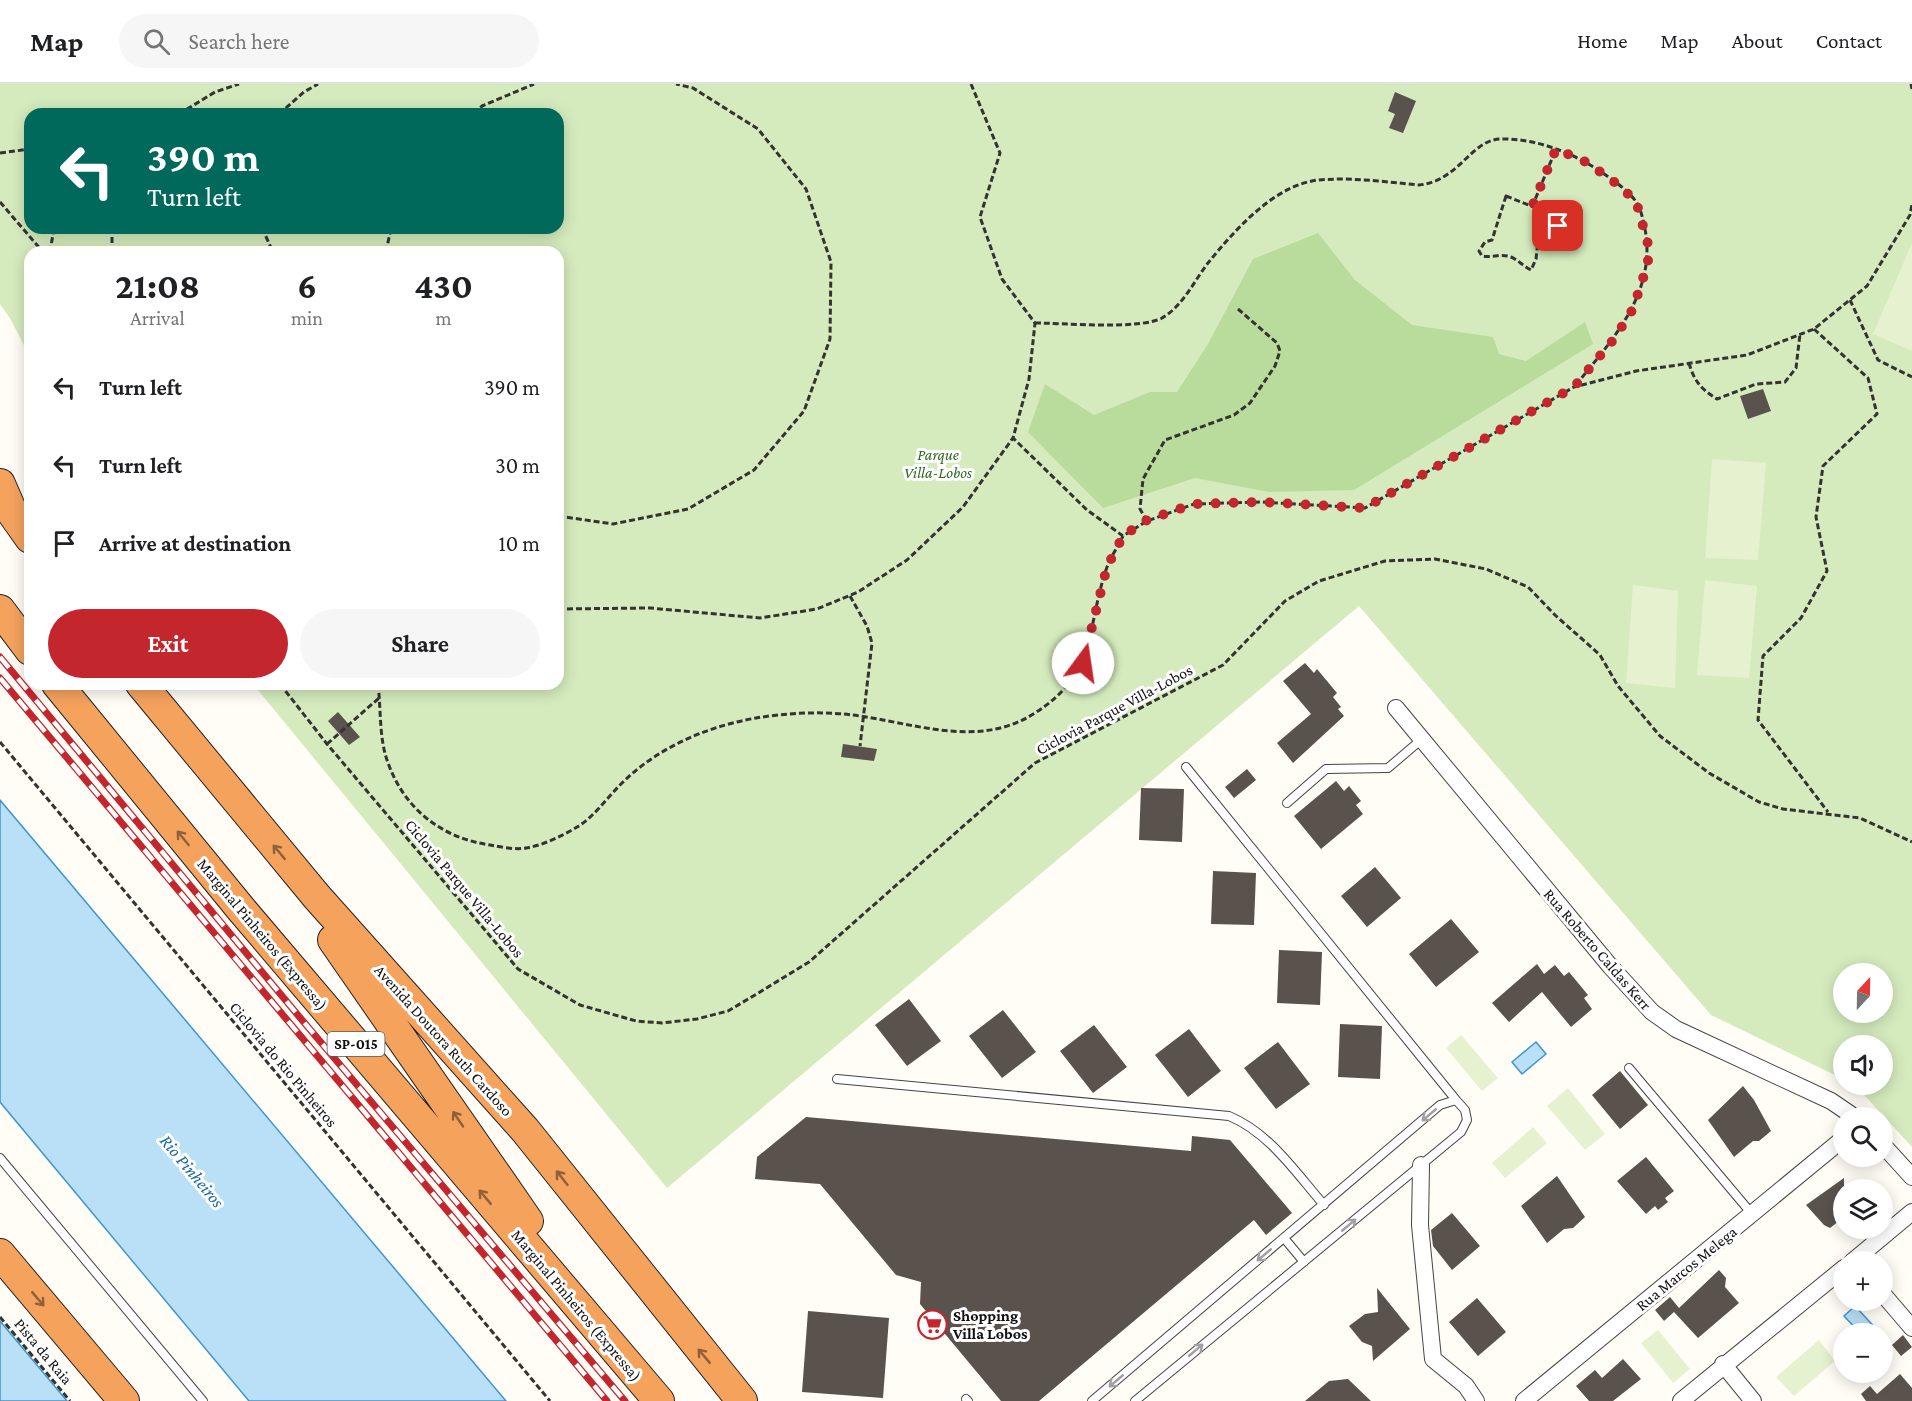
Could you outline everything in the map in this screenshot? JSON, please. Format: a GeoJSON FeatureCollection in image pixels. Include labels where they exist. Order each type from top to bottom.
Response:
{"type":"FeatureCollection","features":[{"type":"Feature","properties":{"kind":"highway"},"geometry":{"type":"LineString","coordinates":[[0,484],[7,505],[24,529]]}},
{"type":"Feature","properties":{"kind":"highway"},"geometry":{"type":"LineString","coordinates":[[0,610],[24,642]]}},
{"type":"Feature","properties":{"kind":"highway","name":"Marginal Pinheiros (Expressa)"},"geometry":{"type":"LineString","coordinates":[[62,690],[241,909],[659,1401]]}},
{"type":"Feature","properties":{"kind":"highway","name":"Avenida Doutora Ruth Cardoso"},"geometry":{"type":"LineString","coordinates":[[146,690],[317,897],[525,1130],[742,1401]]}},
{"type":"Feature","properties":{"kind":"highway"},"geometry":{"type":"LineString","coordinates":[[317,897],[319,913],[329,934],[532,1227],[594,1325]]}},
{"type":"Feature","properties":{"kind":"highway"},"geometry":{"type":"LineString","coordinates":[[0,1254],[124,1401]]}},
{"type":"Feature","properties":{"kind":"street","name":"Rua Roberto Caldas Kerr"},"geometry":{"type":"LineString","coordinates":[[1396,708],[1610,966],[1652,1012],[1676,1029],[1840,1107]]}},
{"type":"Feature","properties":{"kind":"street","name":"Rua Marcos Melega"},"geometry":{"type":"LineString","coordinates":[[1527,1400],[1833,1147]]}},
{"type":"Feature","properties":{"kind":"street"},"geometry":{"type":"LineString","coordinates":[[1893,1156],[1912,1177]]}},
{"type":"Feature","properties":{"kind":"street"},"geometry":{"type":"LineString","coordinates":[[1421,1165],[1420,1225],[1433,1359],[1466,1386],[1476,1401]]}},
{"type":"Feature","properties":{"kind":"street"},"geometry":{"type":"LineString","coordinates":[[1866,1251],[1912,1212]]}},
{"type":"Feature","properties":{"kind":"street"},"geometry":{"type":"LineString","coordinates":[[1681,1401],[1723,1364],[1833,1278]]}},
{"type":"Feature","properties":{"kind":"street"},"geometry":{"type":"LineString","coordinates":[[1893,1306],[1912,1328]]}},
{"type":"Feature","properties":{"kind":"street"},"geometry":{"type":"LineString","coordinates":[[1723,1364],[1753,1401]]}},
{"type":"Feature","properties":{"kind":"lane"},"geometry":{"type":"LineString","coordinates":[[1287,803],[1326,769],[1388,768],[1422,739]]}},
{"type":"Feature","properties":{"kind":"lane"},"geometry":{"type":"LineString","coordinates":[[1135,1401],[1421,1165],[1466,1125],[1465,1110],[1186,767]]}},
{"type":"Feature","properties":{"kind":"lane"},"geometry":{"type":"LineString","coordinates":[[1629,1068],[1752,1214]]}},
{"type":"Feature","properties":{"kind":"lane"},"geometry":{"type":"LineString","coordinates":[[837,1079],[1229,1116],[1250,1124],[1262,1134],[1324,1205]]}},
{"type":"Feature","properties":{"kind":"lane"},"geometry":{"type":"LineString","coordinates":[[1092,1401],[1440,1105],[1456,1100]]}},
{"type":"Feature","properties":{"kind":"lane"},"geometry":{"type":"LineString","coordinates":[[0,1158],[203,1401]]}},
{"type":"Feature","properties":{"kind":"lane"},"geometry":{"type":"LineString","coordinates":[[1284,1238],[1304,1262]]}},
{"type":"Feature","properties":{"kind":"path"},"geometry":{"type":"LineString","coordinates":[[189,108],[215,92],[239,84]]}},
{"type":"Feature","properties":{"kind":"path"},"geometry":{"type":"LineString","coordinates":[[286,108],[304,92],[318,84]]}},
{"type":"Feature","properties":{"kind":"path"},"geometry":{"type":"LineString","coordinates":[[480,108],[534,84]]}},
{"type":"Feature","properties":{"kind":"path"},"geometry":{"type":"LineString","coordinates":[[564,517],[613,524],[688,509],[754,470],[804,411],[830,339],[831,262],[806,189],[758,129],[693,86],[676,84]]}},
{"type":"Feature","properties":{"kind":"path"},"geometry":{"type":"LineString","coordinates":[[564,609],[650,608],[760,618],[817,609],[850,596],[907,560],[955,514],[1013,438],[1029,379],[1035,323],[1002,279],[980,217],[1000,153],[971,84]]}},
{"type":"Feature","properties":{"kind":"path"},"geometry":{"type":"LineString","coordinates":[[1911,84],[1912,89]]}},
{"type":"Feature","properties":{"kind":"path"},"geometry":{"type":"LineString","coordinates":[[1035,323],[1142,324],[1161,319],[1178,306],[1235,229],[1262,206],[1290,190],[1317,180],[1419,185],[1435,183],[1452,173],[1478,147],[1497,139],[1521,139],[1556,149],[1586,162],[1612,180],[1636,201],[1648,244],[1648,263],[1633,309],[1614,339],[1574,387]]}},
{"type":"Feature","properties":{"kind":"path"},"geometry":{"type":"LineString","coordinates":[[1532,207],[1556,149]]}},
{"type":"Feature","properties":{"kind":"path"},"geometry":{"type":"LineString","coordinates":[[0,153],[24,150]]}},
{"type":"Feature","properties":{"kind":"path"},"geometry":{"type":"LineString","coordinates":[[1506,195],[1532,207],[1546,212],[1558,226],[1538,241],[1536,259],[1531,270],[1520,266],[1513,257],[1482,256],[1479,251],[1485,242],[1492,240],[1506,195]]}},
{"type":"Feature","properties":{"kind":"path"},"geometry":{"type":"LineString","coordinates":[[0,202],[24,230]]}},
{"type":"Feature","properties":{"kind":"path"},"geometry":{"type":"LineString","coordinates":[[378,690],[386,759],[401,788],[421,815],[442,831],[471,843],[524,849],[551,841],[580,826],[642,764],[663,750],[700,732],[754,718],[793,713],[864,717],[930,730],[965,732],[1005,727],[1035,714],[1059,694],[1083,663],[1107,567],[1123,536],[1147,520],[1194,504],[1261,502],[1365,508],[1574,387],[1636,371],[1747,355],[1814,329],[1867,286],[1910,215],[1912,204]]}},
{"type":"Feature","properties":{"kind":"path"},"geometry":{"type":"LineString","coordinates":[[28,234],[38,246]]}},
{"type":"Feature","properties":{"kind":"path"},"geometry":{"type":"LineString","coordinates":[[1850,300],[1878,360],[1912,377]]}},
{"type":"Feature","properties":{"kind":"path"},"geometry":{"type":"LineString","coordinates":[[1147,520],[1140,509],[1143,479],[1165,440],[1234,415],[1250,403],[1275,366],[1280,351],[1277,343],[1238,309]]}},
{"type":"Feature","properties":{"kind":"path"},"geometry":{"type":"LineString","coordinates":[[1814,329],[1868,378],[1877,414],[1823,466],[1816,518],[1827,571],[1801,618],[1763,656],[1758,720],[1828,812]]}},
{"type":"Feature","properties":{"kind":"path"},"geometry":{"type":"LineString","coordinates":[[1689,363],[1701,389],[1717,399],[1756,384],[1785,382],[1796,368],[1800,334]]}},
{"type":"Feature","properties":{"kind":"path"},"geometry":{"type":"LineString","coordinates":[[1013,438],[1087,510],[1123,536]]}},
{"type":"Feature","properties":{"kind":"path","name":"Ciclovia Parque Villa-Lobos"},"geometry":{"type":"LineString","coordinates":[[285,690],[327,744],[518,969],[580,1005],[636,1022],[662,1023],[697,1019],[728,1011],[809,962],[1035,763],[1223,665],[1284,602],[1319,581],[1385,561],[1435,559],[1486,569],[1528,587],[1555,615],[1600,655],[1618,686],[1660,736],[1710,773],[1759,802],[1783,808],[1828,812],[1860,818],[1912,842]]}},
{"type":"Feature","properties":{"kind":"path"},"geometry":{"type":"LineString","coordinates":[[850,596],[867,626],[872,643],[860,746]]}},
{"type":"Feature","properties":{"kind":"path"},"geometry":{"type":"LineString","coordinates":[[327,744],[379,698]]}},
{"type":"Feature","properties":{"kind":"path","name":"Ciclovia do Rio Pinheiros"},"geometry":{"type":"LineString","coordinates":[[0,742],[550,1401]]}},
{"type":"Feature","properties":{"kind":"path","name":"Pista da Raia"},"geometry":{"type":"LineString","coordinates":[[0,1317],[70,1401]]}},
{"type":"Feature","properties":{"kind":"green space","name":"Parque Villa-Lobos"},"geometry":{"type":"Polygon","coordinates":[[[0,84],[1912,84],[1912,1147],[1893,1126],[1893,1107],[1875,1107],[1864,1095],[1893,1095],[1893,1035],[1833,1035],[1833,1074],[1711,1015],[1359,606],[667,1188],[258,690],[564,690],[564,246],[24,246],[24,345],[0,304],[0,84]]]}},
{"type":"Feature","properties":{"kind":"green space"},"geometry":{"type":"Polygon","coordinates":[[[1318,233],[1355,280],[1412,325],[1493,337],[1499,354],[1526,361],[1585,322],[1593,344],[1354,490],[1269,492],[1195,478],[1103,508],[1028,432],[1045,384],[1094,415],[1150,392],[1177,392],[1208,344],[1253,259],[1318,233]]]}},
{"type":"Feature","properties":{"kind":"green space"},"geometry":{"type":"Polygon","coordinates":[[[1912,243],[1912,351],[1873,334],[1912,243]]]}},
{"type":"Feature","properties":{"kind":"green space"},"geometry":{"type":"Polygon","coordinates":[[[1712,459],[1766,463],[1758,560],[1705,558],[1712,459]]]}},
{"type":"Feature","properties":{"kind":"green space"},"geometry":{"type":"Polygon","coordinates":[[[1705,580],[1757,586],[1749,678],[1697,675],[1705,580]]]}},
{"type":"Feature","properties":{"kind":"green space"},"geometry":{"type":"Polygon","coordinates":[[[1633,585],[1678,591],[1675,688],[1626,683],[1633,585]]]}},
{"type":"Feature","properties":{"kind":"green space"},"geometry":{"type":"Polygon","coordinates":[[[1461,1035],[1498,1078],[1482,1091],[1446,1048],[1461,1035]]]}},
{"type":"Feature","properties":{"kind":"green space"},"geometry":{"type":"Polygon","coordinates":[[[1568,1088],[1605,1134],[1585,1150],[1547,1106],[1568,1088]]]}},
{"type":"Feature","properties":{"kind":"green space"},"geometry":{"type":"Polygon","coordinates":[[[1533,1127],[1547,1143],[1505,1178],[1492,1163],[1533,1127]]]}},
{"type":"Feature","properties":{"kind":"green space"},"geometry":{"type":"Polygon","coordinates":[[[1658,1330],[1690,1369],[1673,1383],[1641,1343],[1658,1330]]]}},
{"type":"Feature","properties":{"kind":"green space"},"geometry":{"type":"Polygon","coordinates":[[[1819,1340],[1833,1358],[1833,1363],[1794,1396],[1776,1377],[1819,1340]]]}},
{"type":"Feature","properties":{"kind":"water","name":"Rio Pinheiros"},"geometry":{"type":"Polygon","coordinates":[[[0,800],[506,1401],[249,1401],[0,1102],[0,800]]]}},
{"type":"Feature","properties":{"kind":"water"},"geometry":{"type":"Polygon","coordinates":[[[1536,1042],[1546,1054],[1522,1074],[1512,1062],[1536,1042]]]}},
{"type":"Feature","properties":{"kind":"water"},"geometry":{"type":"Polygon","coordinates":[[[1850,1311],[1860,1311],[1871,1323],[1851,1323],[1844,1316],[1850,1311]]]}},
{"type":"Feature","properties":{"kind":"water"},"geometry":{"type":"Polygon","coordinates":[[[0,1321],[67,1401],[0,1401],[0,1321]]]}},
{"type":"Feature","properties":{"kind":"building"},"geometry":{"type":"Polygon","coordinates":[[[1395,92],[1416,101],[1403,133],[1389,128],[1395,114],[1388,111],[1395,92]]]}},
{"type":"Feature","properties":{"kind":"building"},"geometry":{"type":"Polygon","coordinates":[[[1763,389],[1771,411],[1748,419],[1740,396],[1763,389]]]}},
{"type":"Feature","properties":{"kind":"building"},"geometry":{"type":"Polygon","coordinates":[[[1305,663],[1314,673],[1317,669],[1337,693],[1333,697],[1341,707],[1338,709],[1344,716],[1293,763],[1277,743],[1311,714],[1283,681],[1305,663]]]}},
{"type":"Feature","properties":{"kind":"building"},"geometry":{"type":"Polygon","coordinates":[[[338,712],[360,737],[349,745],[328,721],[338,712]]]}},
{"type":"Feature","properties":{"kind":"building"},"geometry":{"type":"Polygon","coordinates":[[[843,744],[877,749],[874,761],[841,757],[843,744]]]}},
{"type":"Feature","properties":{"kind":"building"},"geometry":{"type":"Polygon","coordinates":[[[1247,769],[1256,780],[1234,798],[1225,787],[1247,769]]]}},
{"type":"Feature","properties":{"kind":"building"},"geometry":{"type":"Polygon","coordinates":[[[1336,781],[1344,791],[1349,786],[1361,801],[1356,805],[1363,814],[1321,849],[1294,816],[1336,781]]]}},
{"type":"Feature","properties":{"kind":"building"},"geometry":{"type":"Polygon","coordinates":[[[1141,788],[1184,789],[1182,842],[1139,840],[1141,788]]]}},
{"type":"Feature","properties":{"kind":"building"},"geometry":{"type":"Polygon","coordinates":[[[1375,867],[1401,898],[1367,927],[1341,896],[1375,867]]]}},
{"type":"Feature","properties":{"kind":"building"},"geometry":{"type":"Polygon","coordinates":[[[1213,871],[1256,873],[1254,925],[1211,924],[1213,871]]]}},
{"type":"Feature","properties":{"kind":"building"},"geometry":{"type":"Polygon","coordinates":[[[1451,919],[1479,952],[1436,987],[1409,954],[1451,919]]]}},
{"type":"Feature","properties":{"kind":"building"},"geometry":{"type":"Polygon","coordinates":[[[1279,950],[1322,952],[1320,1005],[1277,1003],[1279,950]]]}},
{"type":"Feature","properties":{"kind":"building"},"geometry":{"type":"Polygon","coordinates":[[[1537,964],[1544,974],[1555,965],[1564,976],[1569,972],[1588,995],[1584,998],[1592,1009],[1571,1027],[1542,992],[1509,1022],[1492,1003],[1537,964]]]}},
{"type":"Feature","properties":{"kind":"building"},"geometry":{"type":"Polygon","coordinates":[[[909,999],[941,1041],[907,1066],[875,1025],[909,999]]]}},
{"type":"Feature","properties":{"kind":"building"},"geometry":{"type":"Polygon","coordinates":[[[1003,1010],[1036,1052],[1002,1078],[969,1036],[1003,1010]]]}},
{"type":"Feature","properties":{"kind":"building"},"geometry":{"type":"Polygon","coordinates":[[[1340,1024],[1382,1026],[1380,1079],[1338,1077],[1340,1024]]]}},
{"type":"Feature","properties":{"kind":"building"},"geometry":{"type":"Polygon","coordinates":[[[1094,1025],[1127,1067],[1093,1093],[1060,1051],[1094,1025]]]}},
{"type":"Feature","properties":{"kind":"building"},"geometry":{"type":"Polygon","coordinates":[[[1189,1029],[1221,1071],[1188,1097],[1155,1055],[1189,1029]]]}},
{"type":"Feature","properties":{"kind":"building"},"geometry":{"type":"Polygon","coordinates":[[[1278,1042],[1310,1084],[1276,1109],[1244,1068],[1278,1042]]]}},
{"type":"Feature","properties":{"kind":"building"},"geometry":{"type":"Polygon","coordinates":[[[1620,1071],[1648,1105],[1620,1129],[1592,1095],[1620,1071]]]}},
{"type":"Feature","properties":{"kind":"building"},"geometry":{"type":"Polygon","coordinates":[[[1743,1086],[1754,1100],[1771,1131],[1759,1141],[1753,1141],[1734,1157],[1708,1120],[1743,1086]]]}},
{"type":"Feature","properties":{"kind":"building"},"geometry":{"type":"Polygon","coordinates":[[[806,1117],[1191,1151],[1192,1136],[1230,1140],[1292,1213],[1266,1235],[1254,1220],[1039,1401],[1001,1401],[920,1304],[921,1282],[896,1275],[820,1184],[755,1179],[757,1157],[806,1117]]]}},
{"type":"Feature","properties":{"kind":"building"},"geometry":{"type":"Polygon","coordinates":[[[1646,1157],[1674,1191],[1665,1198],[1668,1202],[1658,1210],[1655,1206],[1646,1214],[1617,1181],[1646,1157]]]}},
{"type":"Feature","properties":{"kind":"building"},"geometry":{"type":"Polygon","coordinates":[[[1557,1176],[1585,1217],[1573,1228],[1564,1229],[1547,1243],[1521,1206],[1557,1176]]]}},
{"type":"Feature","properties":{"kind":"building"},"geometry":{"type":"Polygon","coordinates":[[[1833,1186],[1833,1226],[1830,1228],[1824,1225],[1806,1205],[1833,1186]]]}},
{"type":"Feature","properties":{"kind":"building"},"geometry":{"type":"Polygon","coordinates":[[[1452,1213],[1480,1246],[1452,1270],[1433,1246],[1431,1230],[1452,1213]]]}},
{"type":"Feature","properties":{"kind":"building"},"geometry":{"type":"Polygon","coordinates":[[[1719,1270],[1726,1278],[1725,1287],[1739,1303],[1698,1338],[1674,1312],[1664,1321],[1655,1310],[1670,1297],[1679,1308],[1719,1270]]]}},
{"type":"Feature","properties":{"kind":"building"},"geometry":{"type":"Polygon","coordinates":[[[1377,1288],[1410,1329],[1373,1361],[1372,1346],[1362,1342],[1349,1326],[1365,1314],[1378,1312],[1377,1288]]]}},
{"type":"Feature","properties":{"kind":"building"},"geometry":{"type":"Polygon","coordinates":[[[1477,1298],[1506,1332],[1478,1356],[1449,1322],[1477,1298]]]}},
{"type":"Feature","properties":{"kind":"building"},"geometry":{"type":"Polygon","coordinates":[[[808,1311],[889,1318],[883,1398],[802,1392],[808,1311]]]}},
{"type":"Feature","properties":{"kind":"building"},"geometry":{"type":"Polygon","coordinates":[[[1903,1335],[1912,1347],[1901,1356],[1893,1344],[1903,1335]]]}},
{"type":"Feature","properties":{"kind":"building"},"geometry":{"type":"Polygon","coordinates":[[[1623,1359],[1641,1379],[1613,1401],[1589,1401],[1576,1386],[1595,1370],[1602,1378],[1623,1359]]]}},
{"type":"Feature","properties":{"kind":"building"},"geometry":{"type":"Polygon","coordinates":[[[1900,1374],[1912,1388],[1912,1401],[1866,1401],[1861,1394],[1870,1386],[1877,1394],[1890,1383],[1893,1383],[1900,1374]]]}},
{"type":"Feature","properties":{"kind":"building"},"geometry":{"type":"Polygon","coordinates":[[[1348,1379],[1371,1401],[1305,1401],[1329,1381],[1348,1379]]]}},
{"type":"Feature","properties":{"kind":"railway"},"geometry":{"type":"LineString","coordinates":[[0,657],[24,686]]}},
{"type":"Feature","properties":{"kind":"railway"},"geometry":{"type":"LineString","coordinates":[[0,678],[607,1401]]}},
{"type":"Feature","properties":{"kind":"railway"},"geometry":{"type":"LineString","coordinates":[[27,690],[302,1020],[625,1401]]}},
{"type":"Feature","properties":{"kind":"place","name":"Shopping Villa Lobos"},"geometry":{"type":"Point","coordinates":[932,1324]}},
{"type":"Feature","properties":{"kind":"route"},"geometry":{"type":"LineString","coordinates":[[1083,663],[1107,567],[1123,536],[1147,520],[1194,504],[1261,502],[1365,508],[1574,387],[1614,339],[1633,309],[1648,263],[1648,244],[1636,201],[1586,162],[1556,149],[1532,207],[1546,212],[1558,226]]}}]}
